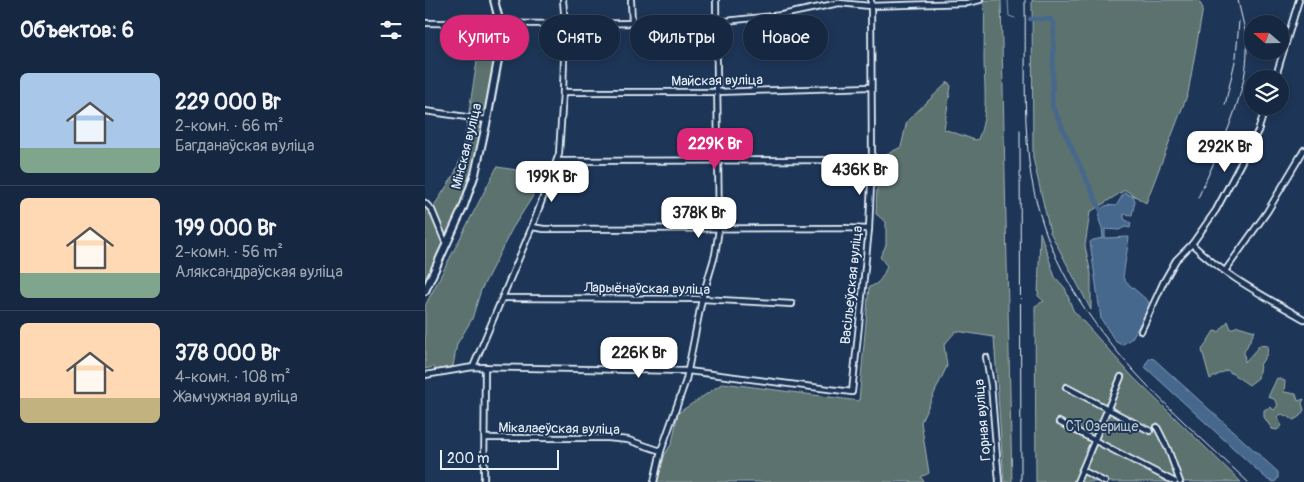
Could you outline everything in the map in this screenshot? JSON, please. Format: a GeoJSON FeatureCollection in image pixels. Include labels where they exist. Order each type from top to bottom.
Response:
{"type":"FeatureCollection","features":[{"type":"Feature","properties":{"kind":"main road","name":"Мінская вуліца"},"geometry":{"type":"LineString","coordinates":[[493,0],[497,15]]}},
{"type":"Feature","properties":{"kind":"main road","name":"Мінская вуліца"},"geometry":{"type":"LineString","coordinates":[[425,291],[463,208],[475,174],[498,60]]}},
{"type":"Feature","properties":{"kind":"street"},"geometry":{"type":"LineString","coordinates":[[563,0],[564,15]]}},
{"type":"Feature","properties":{"kind":"street"},"geometry":{"type":"LineString","coordinates":[[631,0],[632,15]]}},
{"type":"Feature","properties":{"kind":"street"},"geometry":{"type":"LineString","coordinates":[[716,0],[716,15]]}},
{"type":"Feature","properties":{"kind":"street"},"geometry":{"type":"LineString","coordinates":[[733,20],[782,15],[839,3],[967,3],[980,0]]}},
{"type":"Feature","properties":{"kind":"street"},"geometry":{"type":"LineString","coordinates":[[1278,70],[1299,0]]}},
{"type":"Feature","properties":{"kind":"street","name":"Васільеўская вуліца"},"geometry":{"type":"LineString","coordinates":[[688,370],[852,392],[869,229],[871,3]]}},
{"type":"Feature","properties":{"kind":"street"},"geometry":{"type":"LineString","coordinates":[[425,23],[440,23]]}},
{"type":"Feature","properties":{"kind":"street"},"geometry":{"type":"LineString","coordinates":[[473,367],[557,161],[561,145],[564,60]]}},
{"type":"Feature","properties":{"kind":"street"},"geometry":{"type":"LineString","coordinates":[[654,482],[661,451],[686,380],[702,299],[716,249],[719,229],[717,60]]}},
{"type":"Feature","properties":{"kind":"street","name":"Майская вуліца"},"geometry":{"type":"LineString","coordinates":[[563,92],[717,92],[870,88]]}},
{"type":"Feature","properties":{"kind":"street"},"geometry":{"type":"LineString","coordinates":[[425,111],[487,120]]}},
{"type":"Feature","properties":{"kind":"street"},"geometry":{"type":"LineString","coordinates":[[1141,331],[1176,260],[1192,244],[1216,210],[1257,132],[1263,115]]}},
{"type":"Feature","properties":{"kind":"street"},"geometry":{"type":"LineString","coordinates":[[1225,270],[1267,212],[1304,150]]}},
{"type":"Feature","properties":{"kind":"street"},"geometry":{"type":"LineString","coordinates":[[557,161],[871,160]]}},
{"type":"Feature","properties":{"kind":"street"},"geometry":{"type":"LineString","coordinates":[[425,203],[432,210],[446,244]]}},
{"type":"Feature","properties":{"kind":"street"},"geometry":{"type":"LineString","coordinates":[[532,226],[544,229],[869,229]]}},
{"type":"Feature","properties":{"kind":"street"},"geometry":{"type":"LineString","coordinates":[[1192,244],[1204,256],[1304,319]]}},
{"type":"Feature","properties":{"kind":"street","name":"Ларыёнаўская вуліца"},"geometry":{"type":"LineString","coordinates":[[502,298],[702,299],[792,304]]}},
{"type":"Feature","properties":{"kind":"street","name":"Горная вуліца"},"geometry":{"type":"LineString","coordinates":[[986,357],[991,385],[999,482]]}},
{"type":"Feature","properties":{"kind":"street"},"geometry":{"type":"LineString","coordinates":[[425,375],[473,367],[688,370]]}},
{"type":"Feature","properties":{"kind":"street"},"geometry":{"type":"LineString","coordinates":[[484,482],[485,367]]}},
{"type":"Feature","properties":{"kind":"street"},"geometry":{"type":"LineString","coordinates":[[1077,482],[1121,378]]}},
{"type":"Feature","properties":{"kind":"street"},"geometry":{"type":"LineString","coordinates":[[1066,387],[1150,431]]}},
{"type":"Feature","properties":{"kind":"street"},"geometry":{"type":"LineString","coordinates":[[1059,422],[1172,482]]}},
{"type":"Feature","properties":{"kind":"street"},"geometry":{"type":"LineString","coordinates":[[1157,428],[1168,449],[1180,482]]}},
{"type":"Feature","properties":{"kind":"street","name":"Мікалаеўская вуліца"},"geometry":{"type":"LineString","coordinates":[[485,438],[608,438],[628,440],[661,451]]}},
{"type":"Feature","properties":{"kind":"street"},"geometry":{"type":"LineString","coordinates":[[1082,470],[1105,482]]}},
{"type":"Feature","properties":{"kind":"green space"},"geometry":{"type":"Polygon","coordinates":[[[984,0],[1001,0],[1012,482],[1004,482],[994,337],[956,331],[944,345],[947,366],[921,422],[929,473],[921,477],[924,482],[657,482],[665,454],[672,443],[678,413],[723,383],[859,401],[869,287],[878,282],[887,266],[880,257],[886,245],[886,222],[876,214],[878,159],[901,147],[907,121],[948,82],[951,86],[944,129],[975,140],[978,139],[985,110],[984,0]]]}},
{"type":"Feature","properties":{"kind":"green space"},"geometry":{"type":"Polygon","coordinates":[[[1032,0],[1198,0],[1203,8],[1188,93],[1146,203],[1125,190],[1090,212],[1085,246],[1091,274],[1091,310],[1050,232],[1033,158],[1032,0]]]}},
{"type":"Feature","properties":{"kind":"green space"},"geometry":{"type":"Polygon","coordinates":[[[477,60],[497,60],[475,174],[425,291],[425,203],[432,209],[454,175],[462,155],[477,60]]]}},
{"type":"Feature","properties":{"kind":"green space"},"geometry":{"type":"Polygon","coordinates":[[[497,167],[523,171],[533,196],[512,229],[481,290],[472,319],[457,344],[453,366],[436,370],[434,367],[425,369],[425,306],[497,167]]]}},
{"type":"Feature","properties":{"kind":"green space","name":"СТ Озерище"},"geometry":{"type":"Polygon","coordinates":[[[1040,232],[1055,277],[1065,288],[1073,310],[1133,377],[1241,482],[1036,482],[1035,306],[1044,301],[1038,296],[1040,232]]]}},
{"type":"Feature","properties":{"kind":"green space"},"geometry":{"type":"Polygon","coordinates":[[[1228,321],[1231,329],[1238,326],[1255,331],[1244,352],[1245,362],[1260,345],[1268,346],[1267,354],[1260,365],[1258,378],[1249,385],[1227,370],[1210,379],[1202,350],[1214,331],[1219,332],[1228,321]]]}},
{"type":"Feature","properties":{"kind":"green space"},"geometry":{"type":"Polygon","coordinates":[[[1277,378],[1285,381],[1284,392],[1296,394],[1298,401],[1304,399],[1302,403],[1304,410],[1294,420],[1282,414],[1277,417],[1282,426],[1277,430],[1272,429],[1264,417],[1264,410],[1270,407],[1274,410],[1278,405],[1274,399],[1268,397],[1277,378]]]}},
{"type":"Feature","properties":{"kind":"water"},"geometry":{"type":"Polygon","coordinates":[[[1124,193],[1133,196],[1135,201],[1132,215],[1124,214],[1124,219],[1131,223],[1130,228],[1125,227],[1119,230],[1105,229],[1105,238],[1129,237],[1123,277],[1125,281],[1148,301],[1150,306],[1132,338],[1122,345],[1116,342],[1101,319],[1090,242],[1103,238],[1099,220],[1103,207],[1108,205],[1116,206],[1124,193]]]}},
{"type":"Feature","properties":{"kind":"water"},"geometry":{"type":"Polygon","coordinates":[[[1150,358],[1154,359],[1278,472],[1278,478],[1275,482],[1268,480],[1145,367],[1150,358]]]}},
{"type":"Feature","properties":{"kind":"waterway"},"geometry":{"type":"LineString","coordinates":[[1008,0],[1009,16],[1015,18]]}},
{"type":"Feature","properties":{"kind":"waterway"},"geometry":{"type":"LineString","coordinates":[[1030,19],[1050,19],[1054,24],[1052,105],[1101,211]]}},
{"type":"Feature","properties":{"kind":"railway"},"geometry":{"type":"LineString","coordinates":[[1025,0],[1025,102],[1029,162],[1040,213],[1057,259],[1080,302],[1140,378],[1248,482]]}},
{"type":"Feature","properties":{"kind":"railway"},"geometry":{"type":"LineString","coordinates":[[1198,198],[1230,125],[1246,67],[1247,43],[1238,0]]}},
{"type":"Feature","properties":{"kind":"railway"},"geometry":{"type":"LineString","coordinates":[[1225,105],[1236,57],[1239,21]]}},
{"type":"Feature","properties":{"kind":"railway"},"geometry":{"type":"LineString","coordinates":[[1020,130],[1021,482]]}}]}
